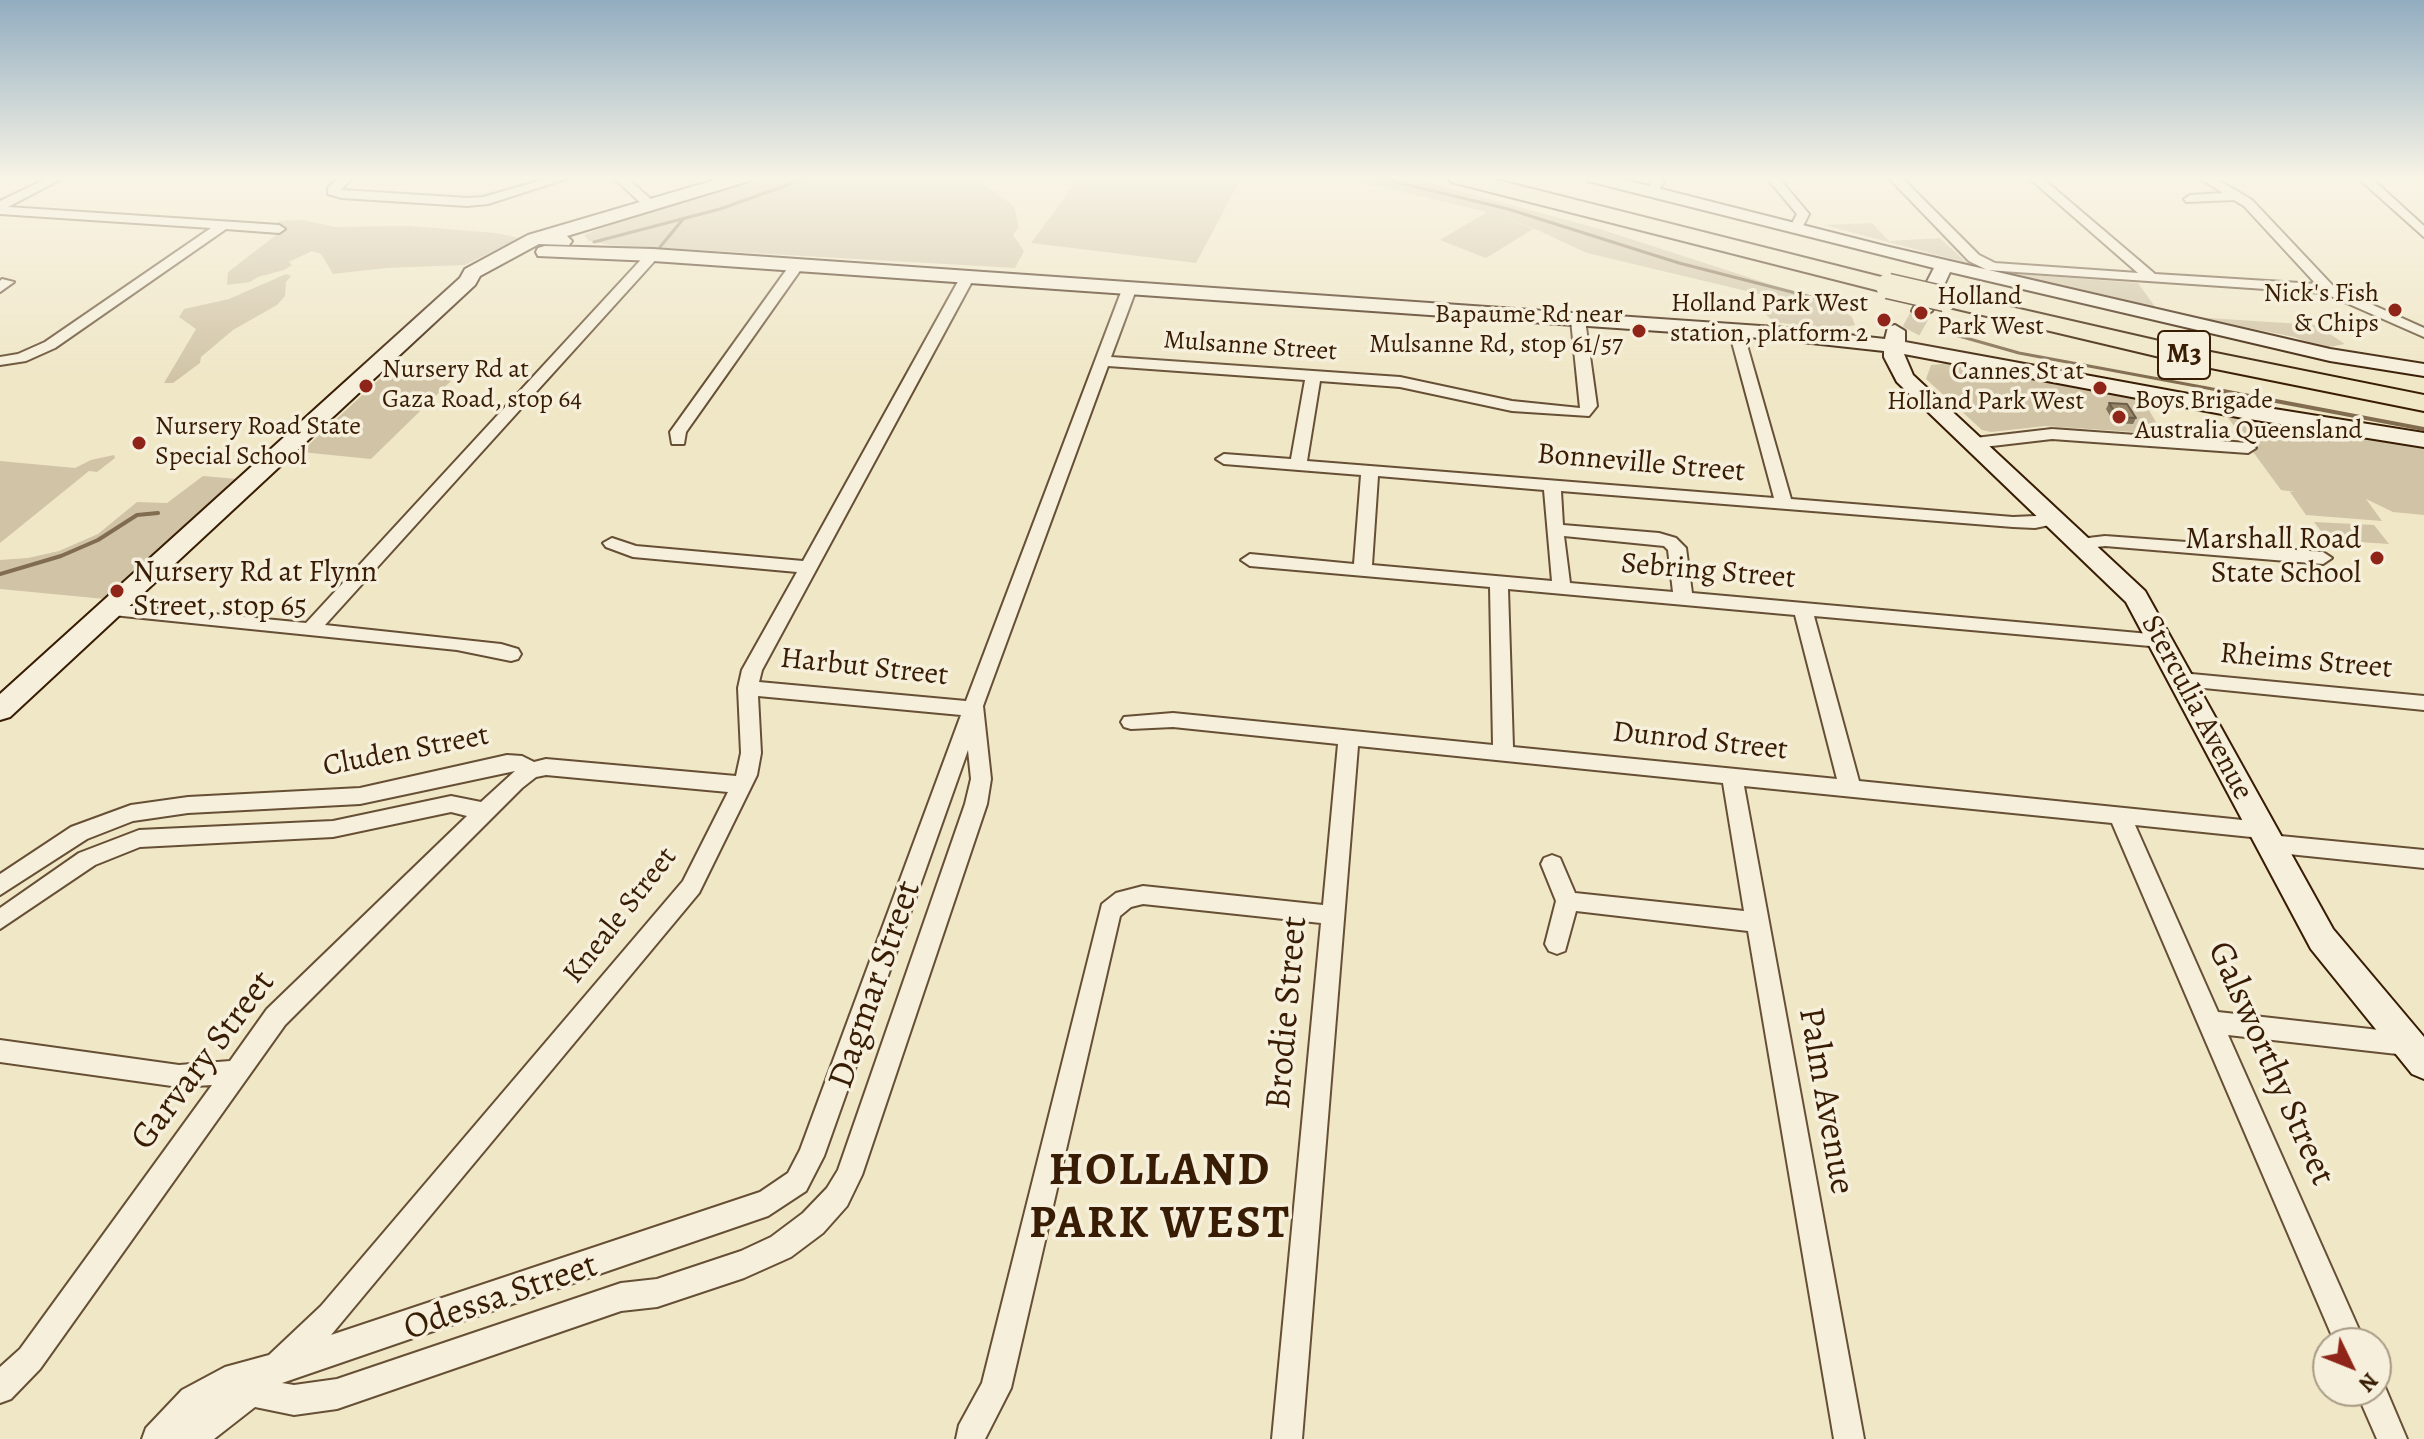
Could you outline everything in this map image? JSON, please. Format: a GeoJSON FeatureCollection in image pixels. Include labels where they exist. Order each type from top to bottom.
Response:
{"type":"FeatureCollection","features":[{"type":"Feature","properties":{"kind":"highway","name":"M3"},"geometry":{"type":"LineString","coordinates":[[1745,244],[1894,279],[2424,385]]}},
{"type":"Feature","properties":{"kind":"highway","name":"M3"},"geometry":{"type":"LineString","coordinates":[[1765,244],[1894,279]]}},
{"type":"Feature","properties":{"kind":"highway","name":"M3"},"geometry":{"type":"LineString","coordinates":[[1935,286],[2196,357],[2424,403]]}},
{"type":"Feature","properties":{"kind":"street"},"geometry":{"type":"LineString","coordinates":[[0,361],[21,358],[50,345],[196,244]]}},
{"type":"Feature","properties":{"kind":"street"},"geometry":{"type":"LineString","coordinates":[[1856,244],[1883,251],[1935,286],[2424,370]]}},
{"type":"Feature","properties":{"kind":"street"},"geometry":{"type":"LineString","coordinates":[[1963,244],[1982,263],[1999,268],[2327,289]]}},
{"type":"Feature","properties":{"kind":"street"},"geometry":{"type":"LineString","coordinates":[[2112,244],[2152,278]]}},
{"type":"Feature","properties":{"kind":"street"},"geometry":{"type":"LineString","coordinates":[[2285,244],[2327,289],[2424,335]]}},
{"type":"Feature","properties":{"kind":"street"},"geometry":{"type":"LineString","coordinates":[[0,710],[468,281],[546,245],[1775,333],[1903,347]]}},
{"type":"Feature","properties":{"kind":"street"},"geometry":{"type":"LineString","coordinates":[[310,630],[653,255]]}},
{"type":"Feature","properties":{"kind":"street"},"geometry":{"type":"LineString","coordinates":[[678,441],[678,432],[797,265]]}},
{"type":"Feature","properties":{"kind":"street","name":"Kneale Street"},"geometry":{"type":"LineString","coordinates":[[192,1439],[251,1391],[331,1316],[691,887],[743,785],[751,753],[748,688],[752,670],[968,276]]}},
{"type":"Feature","properties":{"kind":"street","name":"Dagmar Street"},"geometry":{"type":"LineString","coordinates":[[768,1203],[793,1187],[808,1165],[1130,287]]}},
{"type":"Feature","properties":{"kind":"street","name":"Mulsanne Street"},"geometry":{"type":"LineString","coordinates":[[1102,361],[1406,383],[1512,406],[1584,413],[1589,406],[1578,320]]}},
{"type":"Feature","properties":{"kind":"street"},"geometry":{"type":"LineString","coordinates":[[1775,333],[1832,330],[1903,347],[2243,411],[2424,440]]}},
{"type":"Feature","properties":{"kind":"street"},"geometry":{"type":"LineString","coordinates":[[1736,331],[1784,504]]}},
{"type":"Feature","properties":{"kind":"street","name":"Sterculia Avenue"},"geometry":{"type":"LineString","coordinates":[[1858,342],[1878,354],[1903,347],[1921,392],[2136,597],[2322,939],[2415,1054]]}},
{"type":"Feature","properties":{"kind":"street"},"geometry":{"type":"LineString","coordinates":[[1298,464],[1313,376]]}},
{"type":"Feature","properties":{"kind":"street"},"geometry":{"type":"LineString","coordinates":[[1975,443],[2052,434],[2248,448]]}},
{"type":"Feature","properties":{"kind":"street","name":"Bonneville Street"},"geometry":{"type":"LineString","coordinates":[[1224,459],[2031,524],[2053,519]]}},
{"type":"Feature","properties":{"kind":"street"},"geometry":{"type":"LineString","coordinates":[[1363,568],[1370,470]]}},
{"type":"Feature","properties":{"kind":"street"},"geometry":{"type":"LineString","coordinates":[[1552,485],[1562,587]]}},
{"type":"Feature","properties":{"kind":"street"},"geometry":{"type":"LineString","coordinates":[[1555,530],[1659,538],[1670,542],[1677,548],[1683,598]]}},
{"type":"Feature","properties":{"kind":"street"},"geometry":{"type":"LineString","coordinates":[[2080,544],[2105,541],[2323,558]]}},
{"type":"Feature","properties":{"kind":"street"},"geometry":{"type":"LineString","coordinates":[[612,543],[633,551],[807,567]]}},
{"type":"Feature","properties":{"kind":"street","name":"Sebring Street"},"geometry":{"type":"LineString","coordinates":[[1250,560],[2161,641]]}},
{"type":"Feature","properties":{"kind":"street"},"geometry":{"type":"LineString","coordinates":[[1499,582],[1503,752]]}},
{"type":"Feature","properties":{"kind":"street"},"geometry":{"type":"LineString","coordinates":[[1803,609],[1850,788]]}},
{"type":"Feature","properties":{"kind":"street"},"geometry":{"type":"LineString","coordinates":[[110,610],[483,647],[511,654]]}},
{"type":"Feature","properties":{"kind":"street","name":"Rheims Street"},"geometry":{"type":"LineString","coordinates":[[2181,680],[2424,703]]}},
{"type":"Feature","properties":{"kind":"street","name":"Harbut Street"},"geometry":{"type":"LineString","coordinates":[[748,688],[975,709]]}},
{"type":"Feature","properties":{"kind":"street","name":"Dagmar Street"},"geometry":{"type":"LineString","coordinates":[[772,1252],[822,1215],[849,1175],[978,796],[981,772],[975,709]]}},
{"type":"Feature","properties":{"kind":"street","name":"Dunrod Street"},"geometry":{"type":"LineString","coordinates":[[1131,722],[1168,719],[2120,816],[2424,859]]}},
{"type":"Feature","properties":{"kind":"street","name":"Brodie Street"},"geometry":{"type":"LineString","coordinates":[[1287,1439],[1349,737]]}},
{"type":"Feature","properties":{"kind":"street","name":"Cluden Street"},"geometry":{"type":"LineString","coordinates":[[0,886],[79,833],[131,813],[175,806],[360,796],[507,763],[522,764],[530,771],[559,768],[743,785]]}},
{"type":"Feature","properties":{"kind":"street","name":"Garvary Street"},"geometry":{"type":"LineString","coordinates":[[0,1388],[30,1359],[282,1010],[484,811],[530,771]]}},
{"type":"Feature","properties":{"kind":"street","name":"Palm Avenue"},"geometry":{"type":"LineString","coordinates":[[1732,776],[1849,1439]]}},
{"type":"Feature","properties":{"kind":"street","name":"Cluden Street"},"geometry":{"type":"LineString","coordinates":[[0,920],[91,857],[139,839],[333,829],[451,804],[484,811]]}},
{"type":"Feature","properties":{"kind":"street","name":"Galsworthy Street"},"geometry":{"type":"LineString","coordinates":[[2120,816],[2343,1327]]}},
{"type":"Feature","properties":{"kind":"street"},"geometry":{"type":"LineString","coordinates":[[1552,864],[1567,901],[1557,944]]}},
{"type":"Feature","properties":{"kind":"street"},"geometry":{"type":"LineString","coordinates":[[970,1436],[996,1388],[1110,911],[1131,898],[1149,895],[1333,915]]}},
{"type":"Feature","properties":{"kind":"street"},"geometry":{"type":"LineString","coordinates":[[1567,901],[1756,922]]}},
{"type":"Feature","properties":{"kind":"street"},"geometry":{"type":"LineString","coordinates":[[2210,1022],[2415,1054]]}},
{"type":"Feature","properties":{"kind":"street"},"geometry":{"type":"LineString","coordinates":[[0,1051],[179,1076],[236,1072]]}},
{"type":"Feature","properties":{"kind":"street","name":"Odessa Street"},"geometry":{"type":"LineString","coordinates":[[157,1439],[180,1413],[210,1389],[234,1379],[768,1203]]}},
{"type":"Feature","properties":{"kind":"street","name":"Odessa Street"},"geometry":{"type":"LineString","coordinates":[[251,1391],[294,1400],[325,1397],[621,1297],[665,1291],[772,1252]]}},
{"type":"Feature","properties":{"kind":"street"},"geometry":{"type":"LineString","coordinates":[[2378,1407],[2392,1439]]}},
{"type":"Feature","properties":{"kind":"shaded area"},"geometry":{"type":"Polygon","coordinates":[[[264,244],[507,244],[465,265],[333,274],[321,254],[312,251],[289,262],[292,265],[284,270],[250,282],[227,285],[228,272],[264,244]]]}},
{"type":"Feature","properties":{"kind":"shaded area"},"geometry":{"type":"Polygon","coordinates":[[[606,244],[1019,244],[1024,251],[1015,268],[606,244]]]}},
{"type":"Feature","properties":{"kind":"shaded area"},"geometry":{"type":"Polygon","coordinates":[[[1041,244],[1206,244],[1196,263],[1041,244]]]}},
{"type":"Feature","properties":{"kind":"shaded area"},"geometry":{"type":"Polygon","coordinates":[[[1451,244],[1508,244],[1486,258],[1451,244]]]}},
{"type":"Feature","properties":{"kind":"shaded area"},"geometry":{"type":"Polygon","coordinates":[[[1568,244],[1647,244],[1837,306],[1852,317],[1855,325],[1834,329],[1774,322],[1763,312],[1759,294],[1587,253],[1568,244]]]}},
{"type":"Feature","properties":{"kind":"shaded area"},"geometry":{"type":"Polygon","coordinates":[[[1896,244],[1947,244],[1967,263],[1896,244]]]}},
{"type":"Feature","properties":{"kind":"shaded area"},"geometry":{"type":"Polygon","coordinates":[[[2007,273],[2138,283],[2156,308],[2007,273]]]}},
{"type":"Feature","properties":{"kind":"shaded area"},"geometry":{"type":"Polygon","coordinates":[[[286,274],[291,276],[286,282],[285,296],[277,305],[233,330],[201,357],[200,363],[173,383],[164,383],[196,329],[179,317],[184,309],[229,299],[286,274]]]}},
{"type":"Feature","properties":{"kind":"shaded area"},"geometry":{"type":"Polygon","coordinates":[[[2193,317],[2316,325],[2345,344],[2324,348],[2294,337],[2193,317]]]}},
{"type":"Feature","properties":{"kind":"shaded area"},"geometry":{"type":"Polygon","coordinates":[[[1951,363],[2143,400],[2163,434],[2045,426],[1991,432],[1982,430],[1926,379],[1931,365],[1951,363]]]}},
{"type":"Feature","properties":{"kind":"shaded area"},"geometry":{"type":"Polygon","coordinates":[[[388,371],[455,377],[371,459],[301,452],[388,371]]]}},
{"type":"Feature","properties":{"kind":"shaded area"},"geometry":{"type":"Polygon","coordinates":[[[2226,415],[2424,448],[2424,515],[2393,512],[2366,499],[2382,521],[2306,515],[2290,492],[2295,492],[2281,490],[2226,415]]]}},
{"type":"Feature","properties":{"kind":"shaded area"},"geometry":{"type":"Polygon","coordinates":[[[114,455],[115,458],[97,472],[89,471],[0,543],[0,461],[75,468],[91,460],[114,455]]]}},
{"type":"Feature","properties":{"kind":"shaded area"},"geometry":{"type":"Polygon","coordinates":[[[203,476],[238,479],[105,599],[0,589],[0,560],[59,551],[98,534],[137,502],[167,503],[203,476]]]}},
{"type":"Feature","properties":{"kind":"shaded area"},"geometry":{"type":"Polygon","coordinates":[[[2314,522],[2374,525],[2389,544],[2328,540],[2314,522]]]}},
{"type":"Feature","properties":{"kind":"building"},"geometry":{"type":"Polygon","coordinates":[[[2109,403],[2127,404],[2136,418],[2118,417],[2109,403]]]}},
{"type":"Feature","properties":{"kind":"waterway"},"geometry":{"type":"LineString","coordinates":[[1619,244],[1679,263],[1862,310]]}},
{"type":"Feature","properties":{"kind":"waterway"},"geometry":{"type":"LineString","coordinates":[[1952,334],[2019,353],[2234,393]]}},
{"type":"Feature","properties":{"kind":"waterway"},"geometry":{"type":"LineString","coordinates":[[2223,391],[2424,429]]}},
{"type":"Feature","properties":{"kind":"waterway"},"geometry":{"type":"LineString","coordinates":[[0,574],[61,556],[98,540],[137,515],[158,513]]}},
{"type":"Feature","properties":{"kind":"tunnel"},"geometry":{"type":"LineString","coordinates":[[1911,331],[1922,311]]}},
{"type":"Feature","properties":{"kind":"place","name":"Nick's Fish & Chips"},"geometry":{"type":"Point","coordinates":[2395,310]}},
{"type":"Feature","properties":{"kind":"place","name":"Holland Park West"},"geometry":{"type":"Point","coordinates":[1921,313]}},
{"type":"Feature","properties":{"kind":"place","name":"Holland Park West station, platform 2"},"geometry":{"type":"Point","coordinates":[1884,320]}},
{"type":"Feature","properties":{"kind":"place","name":"Bapaume Rd near Mulsanne Rd, stop 61/57"},"geometry":{"type":"Point","coordinates":[1639,331]}},
{"type":"Feature","properties":{"kind":"place","name":"Nursery Rd at Gaza Road, stop 64"},"geometry":{"type":"Point","coordinates":[366,386]}},
{"type":"Feature","properties":{"kind":"place","name":"Cannes St at Holland Park West"},"geometry":{"type":"Point","coordinates":[2100,388]}},
{"type":"Feature","properties":{"kind":"place","name":"Boys Brigade Australia Queensland"},"geometry":{"type":"Point","coordinates":[2119,417]}},
{"type":"Feature","properties":{"kind":"place","name":"Nursery Road State Special School"},"geometry":{"type":"Point","coordinates":[139,443]}},
{"type":"Feature","properties":{"kind":"place","name":"Marshall Road State School"},"geometry":{"type":"Point","coordinates":[2377,558]}},
{"type":"Feature","properties":{"kind":"place","name":"Nursery Rd at Flynn Street, stop 65"},"geometry":{"type":"Point","coordinates":[117,591]}},
{"type":"Feature","properties":{"kind":"district","name":"HOLLAND PARK WEST"},"geometry":{"type":"Point","coordinates":[1160,1200]}}]}
